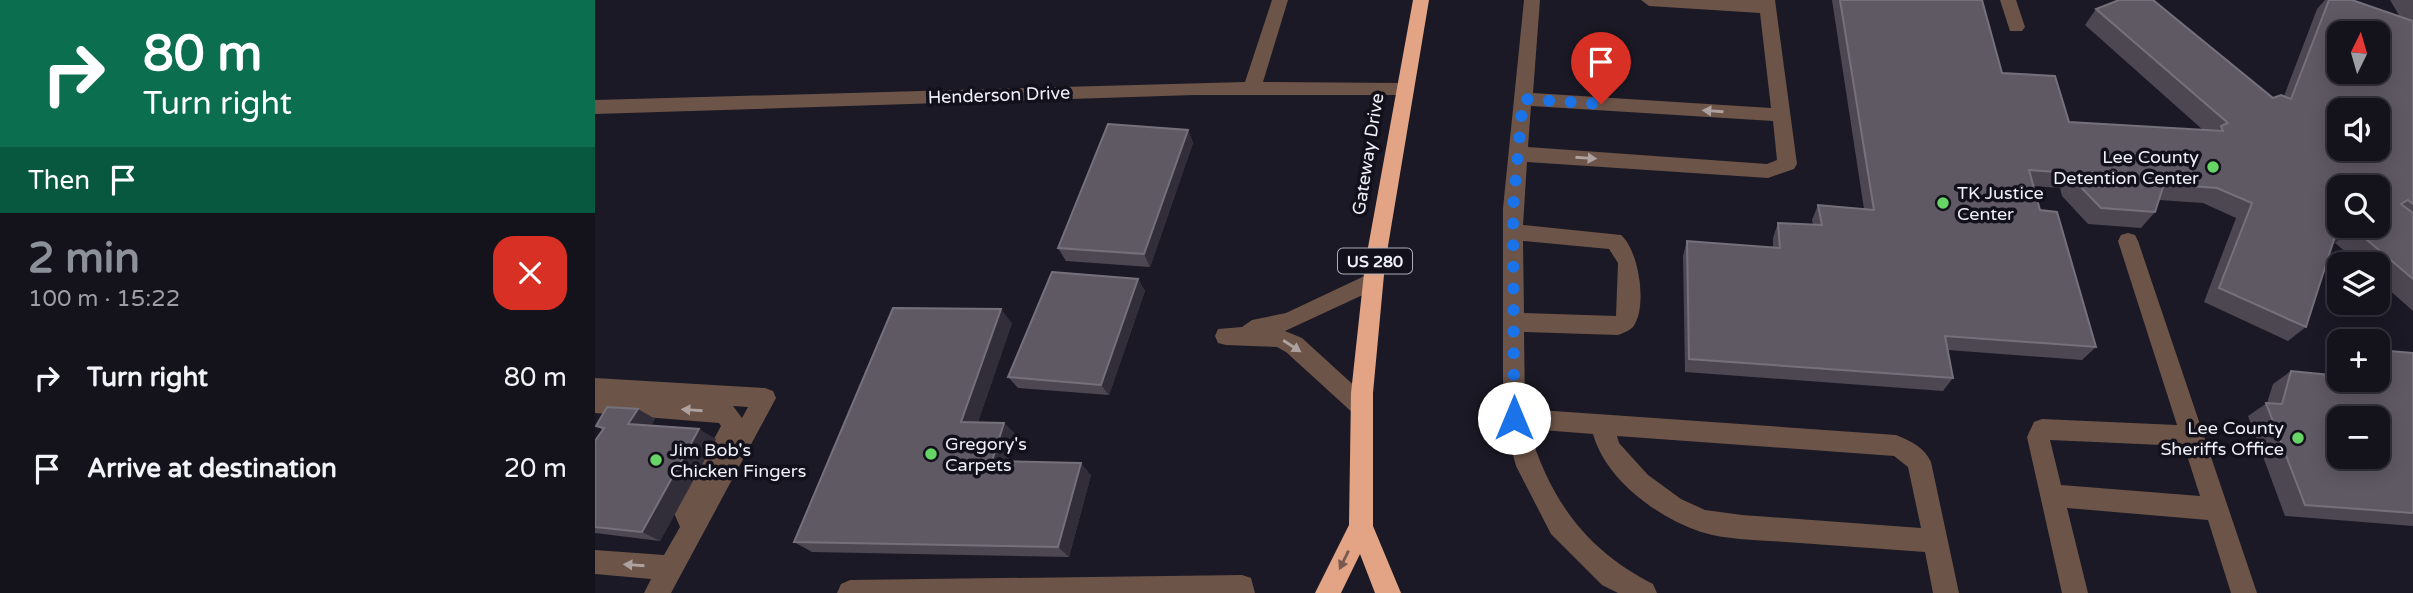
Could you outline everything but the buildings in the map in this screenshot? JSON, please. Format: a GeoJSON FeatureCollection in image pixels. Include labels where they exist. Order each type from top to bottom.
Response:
{"type":"FeatureCollection","features":[{"type":"Feature","properties":{"kind":"highway","name":"Gateway Drive"},"geometry":{"type":"LineString","coordinates":[[1388,593],[1361,526],[1362,407],[1373,281],[1421,0]]}},
{"type":"Feature","properties":{"kind":"highway","name":"Gateway Drive"},"geometry":{"type":"LineString","coordinates":[[1328,593],[1361,526]]}},
{"type":"Feature","properties":{"kind":"street"},"geometry":{"type":"LineString","coordinates":[[1252,88],[1280,0]]}},
{"type":"Feature","properties":{"kind":"street"},"geometry":{"type":"LineString","coordinates":[[1532,0],[1513,232],[1514,418],[1528,466],[1560,526],[1611,576],[1644,593]]}},
{"type":"Feature","properties":{"kind":"street"},"geometry":{"type":"LineString","coordinates":[[1518,153],[1768,171],[1787,164],[1768,4],[1649,0]]}},
{"type":"Feature","properties":{"kind":"street"},"geometry":{"type":"LineString","coordinates":[[2008,0],[2016,27]]}},
{"type":"Feature","properties":{"kind":"street","name":"Henderson Drive"},"geometry":{"type":"LineString","coordinates":[[595,107],[1252,88],[1404,90]]}},
{"type":"Feature","properties":{"kind":"street"},"geometry":{"type":"LineString","coordinates":[[1523,99],[1781,115]]}},
{"type":"Feature","properties":{"kind":"street"},"geometry":{"type":"LineString","coordinates":[[1513,232],[1614,241],[1623,246],[1628,255],[1625,321],[1618,326],[1514,321]]}},
{"type":"Feature","properties":{"kind":"street"},"geometry":{"type":"LineString","coordinates":[[2128,241],[2244,593]]}},
{"type":"Feature","properties":{"kind":"street"},"geometry":{"type":"LineString","coordinates":[[1362,407],[1294,345],[1279,338],[1226,336],[1289,321],[1373,281]]}},
{"type":"Feature","properties":{"kind":"street"},"geometry":{"type":"LineString","coordinates":[[596,393],[725,413],[734,425],[686,513],[694,528]]}},
{"type":"Feature","properties":{"kind":"street"},"geometry":{"type":"LineString","coordinates":[[596,393],[765,398],[657,593]]}},
{"type":"Feature","properties":{"kind":"street"},"geometry":{"type":"LineString","coordinates":[[1514,418],[1896,446],[1909,452],[1919,462],[1946,593]]}},
{"type":"Feature","properties":{"kind":"street"},"geometry":{"type":"LineString","coordinates":[[1602,425],[1609,449],[1640,483],[1673,507],[1703,520],[1742,527],[1935,541]]}},
{"type":"Feature","properties":{"kind":"street"},"geometry":{"type":"LineString","coordinates":[[2075,593],[2038,437],[2042,429],[2192,436]]}},
{"type":"Feature","properties":{"kind":"street"},"geometry":{"type":"LineString","coordinates":[[2052,495],[2217,509]]}},
{"type":"Feature","properties":{"kind":"street"},"geometry":{"type":"LineString","coordinates":[[595,562],[673,568]]}},
{"type":"Feature","properties":{"kind":"street"},"geometry":{"type":"LineString","coordinates":[[850,593],[1242,587],[1242,593]]}},
{"type":"Feature","properties":{"kind":"place","name":"Lee County Detention Center"},"geometry":{"type":"Point","coordinates":[2213,167]}},
{"type":"Feature","properties":{"kind":"place","name":"TK Justice Center"},"geometry":{"type":"Point","coordinates":[1943,203]}},
{"type":"Feature","properties":{"kind":"place","name":"Lee County Sheriffs Office"},"geometry":{"type":"Point","coordinates":[2298,438]}},
{"type":"Feature","properties":{"kind":"place","name":"Gregory's Carpets"},"geometry":{"type":"Point","coordinates":[931,454]}},
{"type":"Feature","properties":{"kind":"place","name":"Jim Bob's Chicken Fingers"},"geometry":{"type":"Point","coordinates":[656,460]}},
{"type":"Feature","properties":{"kind":"route"},"geometry":{"type":"LineString","coordinates":[[1514,418],[1513,208],[1523,99],[1601,104]]}}]}
